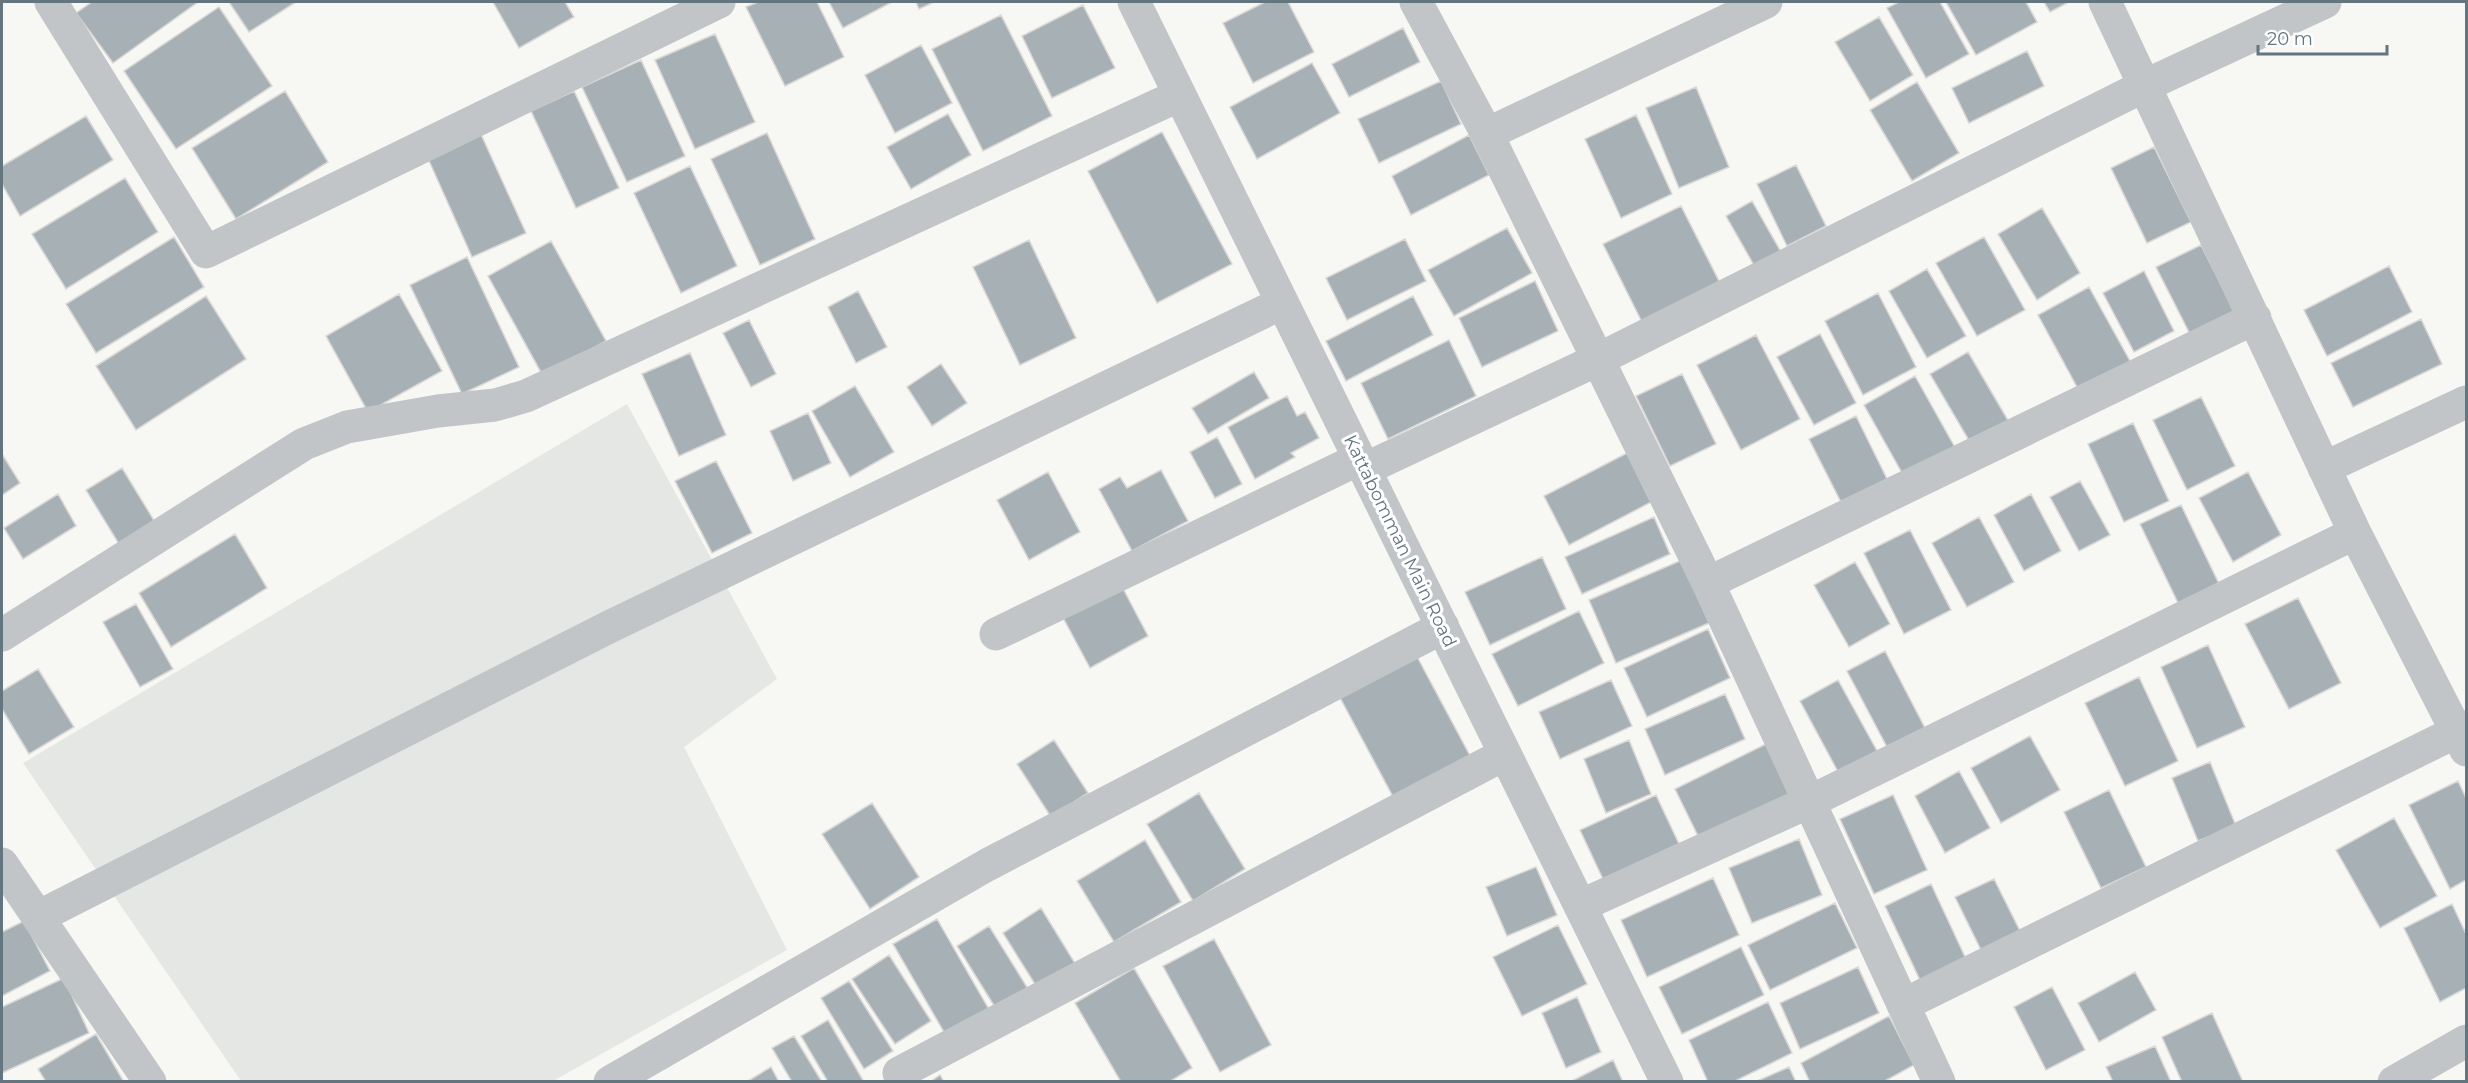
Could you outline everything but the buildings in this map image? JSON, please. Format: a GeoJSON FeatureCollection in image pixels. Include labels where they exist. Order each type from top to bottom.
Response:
{"type":"FeatureCollection","features":[{"type":"Feature","properties":{"kind":"street"},"geometry":{"type":"LineString","coordinates":[[51,2],[206,252],[719,2]]}},
{"type":"Feature","properties":{"kind":"street","name":"Kattabomman Main Road"},"geometry":{"type":"LineString","coordinates":[[1134,2],[1666,1082]]}},
{"type":"Feature","properties":{"kind":"street"},"geometry":{"type":"LineString","coordinates":[[1416,2],[1487,134],[1708,583],[1939,1082]]}},
{"type":"Feature","properties":{"kind":"street"},"geometry":{"type":"LineString","coordinates":[[1487,134],[1766,2]]}},
{"type":"Feature","properties":{"kind":"street"},"geometry":{"type":"LineString","coordinates":[[1903,1005],[2463,736],[2355,533],[2105,2]]}},
{"type":"Feature","properties":{"kind":"street"},"geometry":{"type":"LineString","coordinates":[[996,634],[1362,464],[1597,360],[2144,86],[2325,2]]}},
{"type":"Feature","properties":{"kind":"street"},"geometry":{"type":"LineString","coordinates":[[2,635],[304,444],[347,427],[438,411],[495,405],[526,396],[1180,95]]}},
{"type":"Feature","properties":{"kind":"street"},"geometry":{"type":"LineString","coordinates":[[38,917],[609,627],[1282,303]]}},
{"type":"Feature","properties":{"kind":"street"},"geometry":{"type":"LineString","coordinates":[[1708,583],[2255,318]]}},
{"type":"Feature","properties":{"kind":"street"},"geometry":{"type":"LineString","coordinates":[[2324,468],[2466,402]]}},
{"type":"Feature","properties":{"kind":"street"},"geometry":{"type":"LineString","coordinates":[[1580,906],[1809,802],[2355,533]]}},
{"type":"Feature","properties":{"kind":"street"},"geometry":{"type":"LineString","coordinates":[[610,1082],[987,865],[1443,627]]}},
{"type":"Feature","properties":{"kind":"street"},"geometry":{"type":"LineString","coordinates":[[899,1073],[1505,754]]}},
{"type":"Feature","properties":{"kind":"street"},"geometry":{"type":"LineString","coordinates":[[2,864],[150,1082]]}},
{"type":"Feature","properties":{"kind":"street"},"geometry":{"type":"LineString","coordinates":[[2394,1082],[2466,1041]]}},
{"type":"Feature","properties":{"kind":"shaded area"},"geometry":{"type":"Polygon","coordinates":[[[627,404],[777,679],[684,747],[787,950],[553,1081],[241,1081],[23,763],[627,404]]]}}]}
